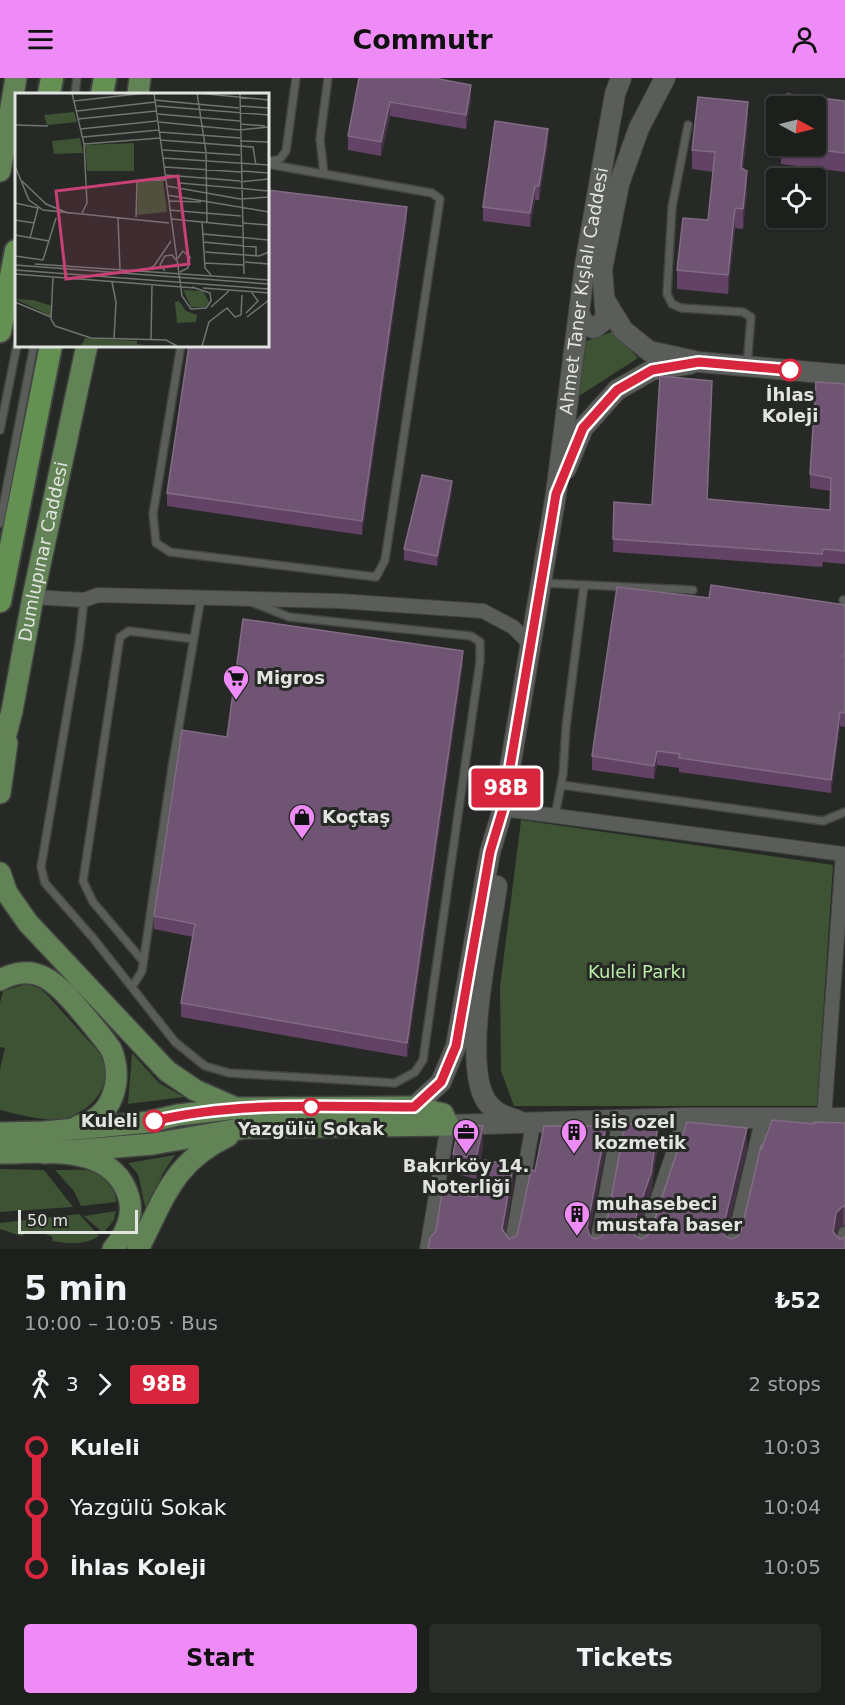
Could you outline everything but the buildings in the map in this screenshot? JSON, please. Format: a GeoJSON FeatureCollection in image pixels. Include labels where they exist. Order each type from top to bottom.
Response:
{"type":"FeatureCollection","features":[{"type":"Feature","properties":{"kind":"highway"},"geometry":{"type":"LineString","coordinates":[[49,93],[52,78]]}},
{"type":"Feature","properties":{"kind":"highway"},"geometry":{"type":"LineString","coordinates":[[102,93],[105,78]]}},
{"type":"Feature","properties":{"kind":"highway"},"geometry":{"type":"LineString","coordinates":[[0,331],[15,256]]}},
{"type":"Feature","properties":{"kind":"highway"},"geometry":{"type":"LineString","coordinates":[[0,601],[51,346]]}},
{"type":"Feature","properties":{"kind":"main road"},"geometry":{"type":"LineString","coordinates":[[0,171],[16,78]]}},
{"type":"Feature","properties":{"kind":"main road"},"geometry":{"type":"LineString","coordinates":[[138,93],[140,78]]}},
{"type":"Feature","properties":{"kind":"main road"},"geometry":{"type":"LineString","coordinates":[[579,313],[585,325],[594,328],[602,325],[606,319],[602,269],[619,184],[639,128],[665,78]]}},
{"type":"Feature","properties":{"kind":"main road","name":"Ahmet Taner Kışlalı Caddesi"},"geometry":{"type":"LineString","coordinates":[[414,1107],[441,1082],[456,1046],[490,852],[503,809],[556,494],[579,313],[616,83]]}},
{"type":"Feature","properties":{"kind":"main road"},"geometry":{"type":"LineString","coordinates":[[605,300],[623,330],[649,351],[699,362],[845,375]]}},
{"type":"Feature","properties":{"kind":"main road","name":"Dumlupınar Caddesi"},"geometry":{"type":"LineString","coordinates":[[0,757],[12,711],[33,597],[87,346]]}},
{"type":"Feature","properties":{"kind":"main road"},"geometry":{"type":"LineString","coordinates":[[556,494],[583,428],[617,390],[652,370],[699,362]]}},
{"type":"Feature","properties":{"kind":"main road"},"geometry":{"type":"LineString","coordinates":[[0,793],[12,711]]}},
{"type":"Feature","properties":{"kind":"main road","name":"Ahmet Taner Kışlalı Caddesi"},"geometry":{"type":"LineString","coordinates":[[503,809],[504,838],[482,991],[477,1044],[478,1074],[484,1098],[493,1111],[533,1124]]}},
{"type":"Feature","properties":{"kind":"main road"},"geometry":{"type":"LineString","coordinates":[[0,873],[7,893],[28,922],[167,1071],[195,1090],[237,1108]]}},
{"type":"Feature","properties":{"kind":"main road"},"geometry":{"type":"LineString","coordinates":[[0,980],[12,974],[26,972],[43,975],[54,983],[103,1037],[115,1060],[115,1090],[109,1105],[97,1118],[44,1143]]}},
{"type":"Feature","properties":{"kind":"main road"},"geometry":{"type":"LineString","coordinates":[[0,1153],[178,1115],[237,1108],[414,1107],[442,1114],[448,1125]]}},
{"type":"Feature","properties":{"kind":"main road"},"geometry":{"type":"LineString","coordinates":[[44,1143],[153,1144],[245,1128],[533,1124],[685,1118],[845,1118]]}},
{"type":"Feature","properties":{"kind":"main road"},"geometry":{"type":"LineString","coordinates":[[138,1249],[181,1168],[207,1147],[245,1128]]}},
{"type":"Feature","properties":{"kind":"main road"},"geometry":{"type":"LineString","coordinates":[[0,1133],[88,1156],[118,1174],[127,1188],[131,1205],[129,1221],[113,1249]]}},
{"type":"Feature","properties":{"kind":"street"},"geometry":{"type":"LineString","coordinates":[[33,597],[84,600],[98,595],[242,598],[483,611],[513,627],[530,644]]}},
{"type":"Feature","properties":{"kind":"street"},"geometry":{"type":"LineString","coordinates":[[503,809],[844,853],[842,915],[824,1118]]}},
{"type":"Feature","properties":{"kind":"street"},"geometry":{"type":"LineString","coordinates":[[737,1248],[763,1117]]}},
{"type":"Feature","properties":{"kind":"street"},"geometry":{"type":"LineString","coordinates":[[641,1249],[685,1118]]}},
{"type":"Feature","properties":{"kind":"street"},"geometry":{"type":"LineString","coordinates":[[596,1249],[620,1120]]}},
{"type":"Feature","properties":{"kind":"street"},"geometry":{"type":"LineString","coordinates":[[511,1249],[533,1124]]}},
{"type":"Feature","properties":{"kind":"street"},"geometry":{"type":"LineString","coordinates":[[427,1249],[448,1125]]}},
{"type":"Feature","properties":{"kind":"street"},"geometry":{"type":"LineString","coordinates":[[842,1249],[845,1234]]}},
{"type":"Feature","properties":{"kind":"lane"},"geometry":{"type":"LineString","coordinates":[[268,163],[280,159],[286,151],[296,78]]}},
{"type":"Feature","properties":{"kind":"lane"},"geometry":{"type":"LineString","coordinates":[[324,174],[320,139],[328,78]]}},
{"type":"Feature","properties":{"kind":"lane"},"geometry":{"type":"LineString","coordinates":[[688,125],[672,207],[667,294],[672,304],[681,308],[743,312],[751,317],[747,366]]}},
{"type":"Feature","properties":{"kind":"lane"},"geometry":{"type":"LineString","coordinates":[[181,346],[153,514],[156,543],[170,552],[376,577],[385,560],[440,199],[432,193],[268,163]]}},
{"type":"Feature","properties":{"kind":"lane"},"geometry":{"type":"LineString","coordinates":[[0,430],[17,346]]}},
{"type":"Feature","properties":{"kind":"lane"},"geometry":{"type":"LineString","coordinates":[[0,523],[34,346]]}},
{"type":"Feature","properties":{"kind":"lane"},"geometry":{"type":"LineString","coordinates":[[541,582],[693,590]]}},
{"type":"Feature","properties":{"kind":"lane"},"geometry":{"type":"LineString","coordinates":[[555,816],[562,785],[566,727],[584,585]]}},
{"type":"Feature","properties":{"kind":"lane"},"geometry":{"type":"LineString","coordinates":[[132,987],[142,971],[201,597]]}},
{"type":"Feature","properties":{"kind":"lane"},"geometry":{"type":"LineString","coordinates":[[84,600],[79,644],[41,867],[45,883],[176,1042],[205,1066],[229,1073],[395,1083],[415,1072],[423,1060],[480,661],[480,642],[471,636],[289,617],[242,598]]}},
{"type":"Feature","properties":{"kind":"lane"},"geometry":{"type":"LineString","coordinates":[[143,961],[93,902],[83,881],[88,838],[120,638],[129,631],[194,639]]}},
{"type":"Feature","properties":{"kind":"lane"},"geometry":{"type":"LineString","coordinates":[[562,785],[824,821],[845,812]]}},
{"type":"Feature","properties":{"kind":"green space"},"geometry":{"type":"Polygon","coordinates":[[[614,331],[638,358],[576,398],[584,342],[614,331]]]}},
{"type":"Feature","properties":{"kind":"green space","name":"Kuleli Parkı"},"geometry":{"type":"Polygon","coordinates":[[[521,820],[833,865],[817,1106],[514,1106],[501,1071],[500,987],[521,820]]]}},
{"type":"Feature","properties":{"kind":"green space"},"geometry":{"type":"Polygon","coordinates":[[[27,984],[41,989],[104,1058],[105,1076],[96,1099],[64,1120],[38,1118],[0,1110],[0,1069],[5,1048],[0,1047],[0,1003],[3,991],[27,984]]]}},
{"type":"Feature","properties":{"kind":"green space"},"geometry":{"type":"Polygon","coordinates":[[[132,1053],[159,1083],[184,1097],[128,1104],[132,1053]]]}},
{"type":"Feature","properties":{"kind":"green space"},"geometry":{"type":"Polygon","coordinates":[[[175,1155],[163,1173],[146,1211],[138,1174],[128,1163],[175,1155]]]}},
{"type":"Feature","properties":{"kind":"green space"},"geometry":{"type":"Polygon","coordinates":[[[0,1169],[44,1170],[73,1207],[0,1212],[0,1169]]]}},
{"type":"Feature","properties":{"kind":"green space"},"geometry":{"type":"Polygon","coordinates":[[[55,1170],[87,1170],[103,1175],[114,1190],[116,1202],[81,1206],[74,1191],[55,1170]]]}},
{"type":"Feature","properties":{"kind":"green space"},"geometry":{"type":"Polygon","coordinates":[[[116,1211],[114,1220],[103,1233],[84,1216],[116,1211]]]}},
{"type":"Feature","properties":{"kind":"green space"},"geometry":{"type":"Polygon","coordinates":[[[79,1214],[99,1236],[83,1242],[64,1243],[52,1241],[53,1237],[45,1234],[33,1233],[21,1236],[0,1229],[0,1223],[79,1214]]]}},
{"type":"Feature","properties":{"kind":"bus line","name":"98B"},"geometry":{"type":"LineString","coordinates":[[154,1121],[178,1115],[237,1108],[414,1107],[441,1082],[449,1068],[456,1046],[464,1009],[493,836],[503,809],[556,494],[583,428],[617,390],[652,370],[699,362],[790,370]]}},
{"type":"Feature","properties":{"kind":"place","name":"İhlas Koleji"},"geometry":{"type":"Point","coordinates":[790,370]}},
{"type":"Feature","properties":{"kind":"place","name":"Migros"},"geometry":{"type":"Point","coordinates":[236,701]}},
{"type":"Feature","properties":{"kind":"place","name":"Koçtaş"},"geometry":{"type":"Point","coordinates":[302,840]}},
{"type":"Feature","properties":{"kind":"place","name":"Yazgülü Sokak"},"geometry":{"type":"Point","coordinates":[311,1107]}},
{"type":"Feature","properties":{"kind":"place","name":"Kuleli"},"geometry":{"type":"Point","coordinates":[154,1121]}},
{"type":"Feature","properties":{"kind":"place","name":"Bakırköy 14. Noterliği"},"geometry":{"type":"Point","coordinates":[466,1155]}},
{"type":"Feature","properties":{"kind":"place","name":"isis ozel kozmetik"},"geometry":{"type":"Point","coordinates":[574,1155]}},
{"type":"Feature","properties":{"kind":"place","name":"muhasebeci mustafa baser"},"geometry":{"type":"Point","coordinates":[577,1237]}}]}
